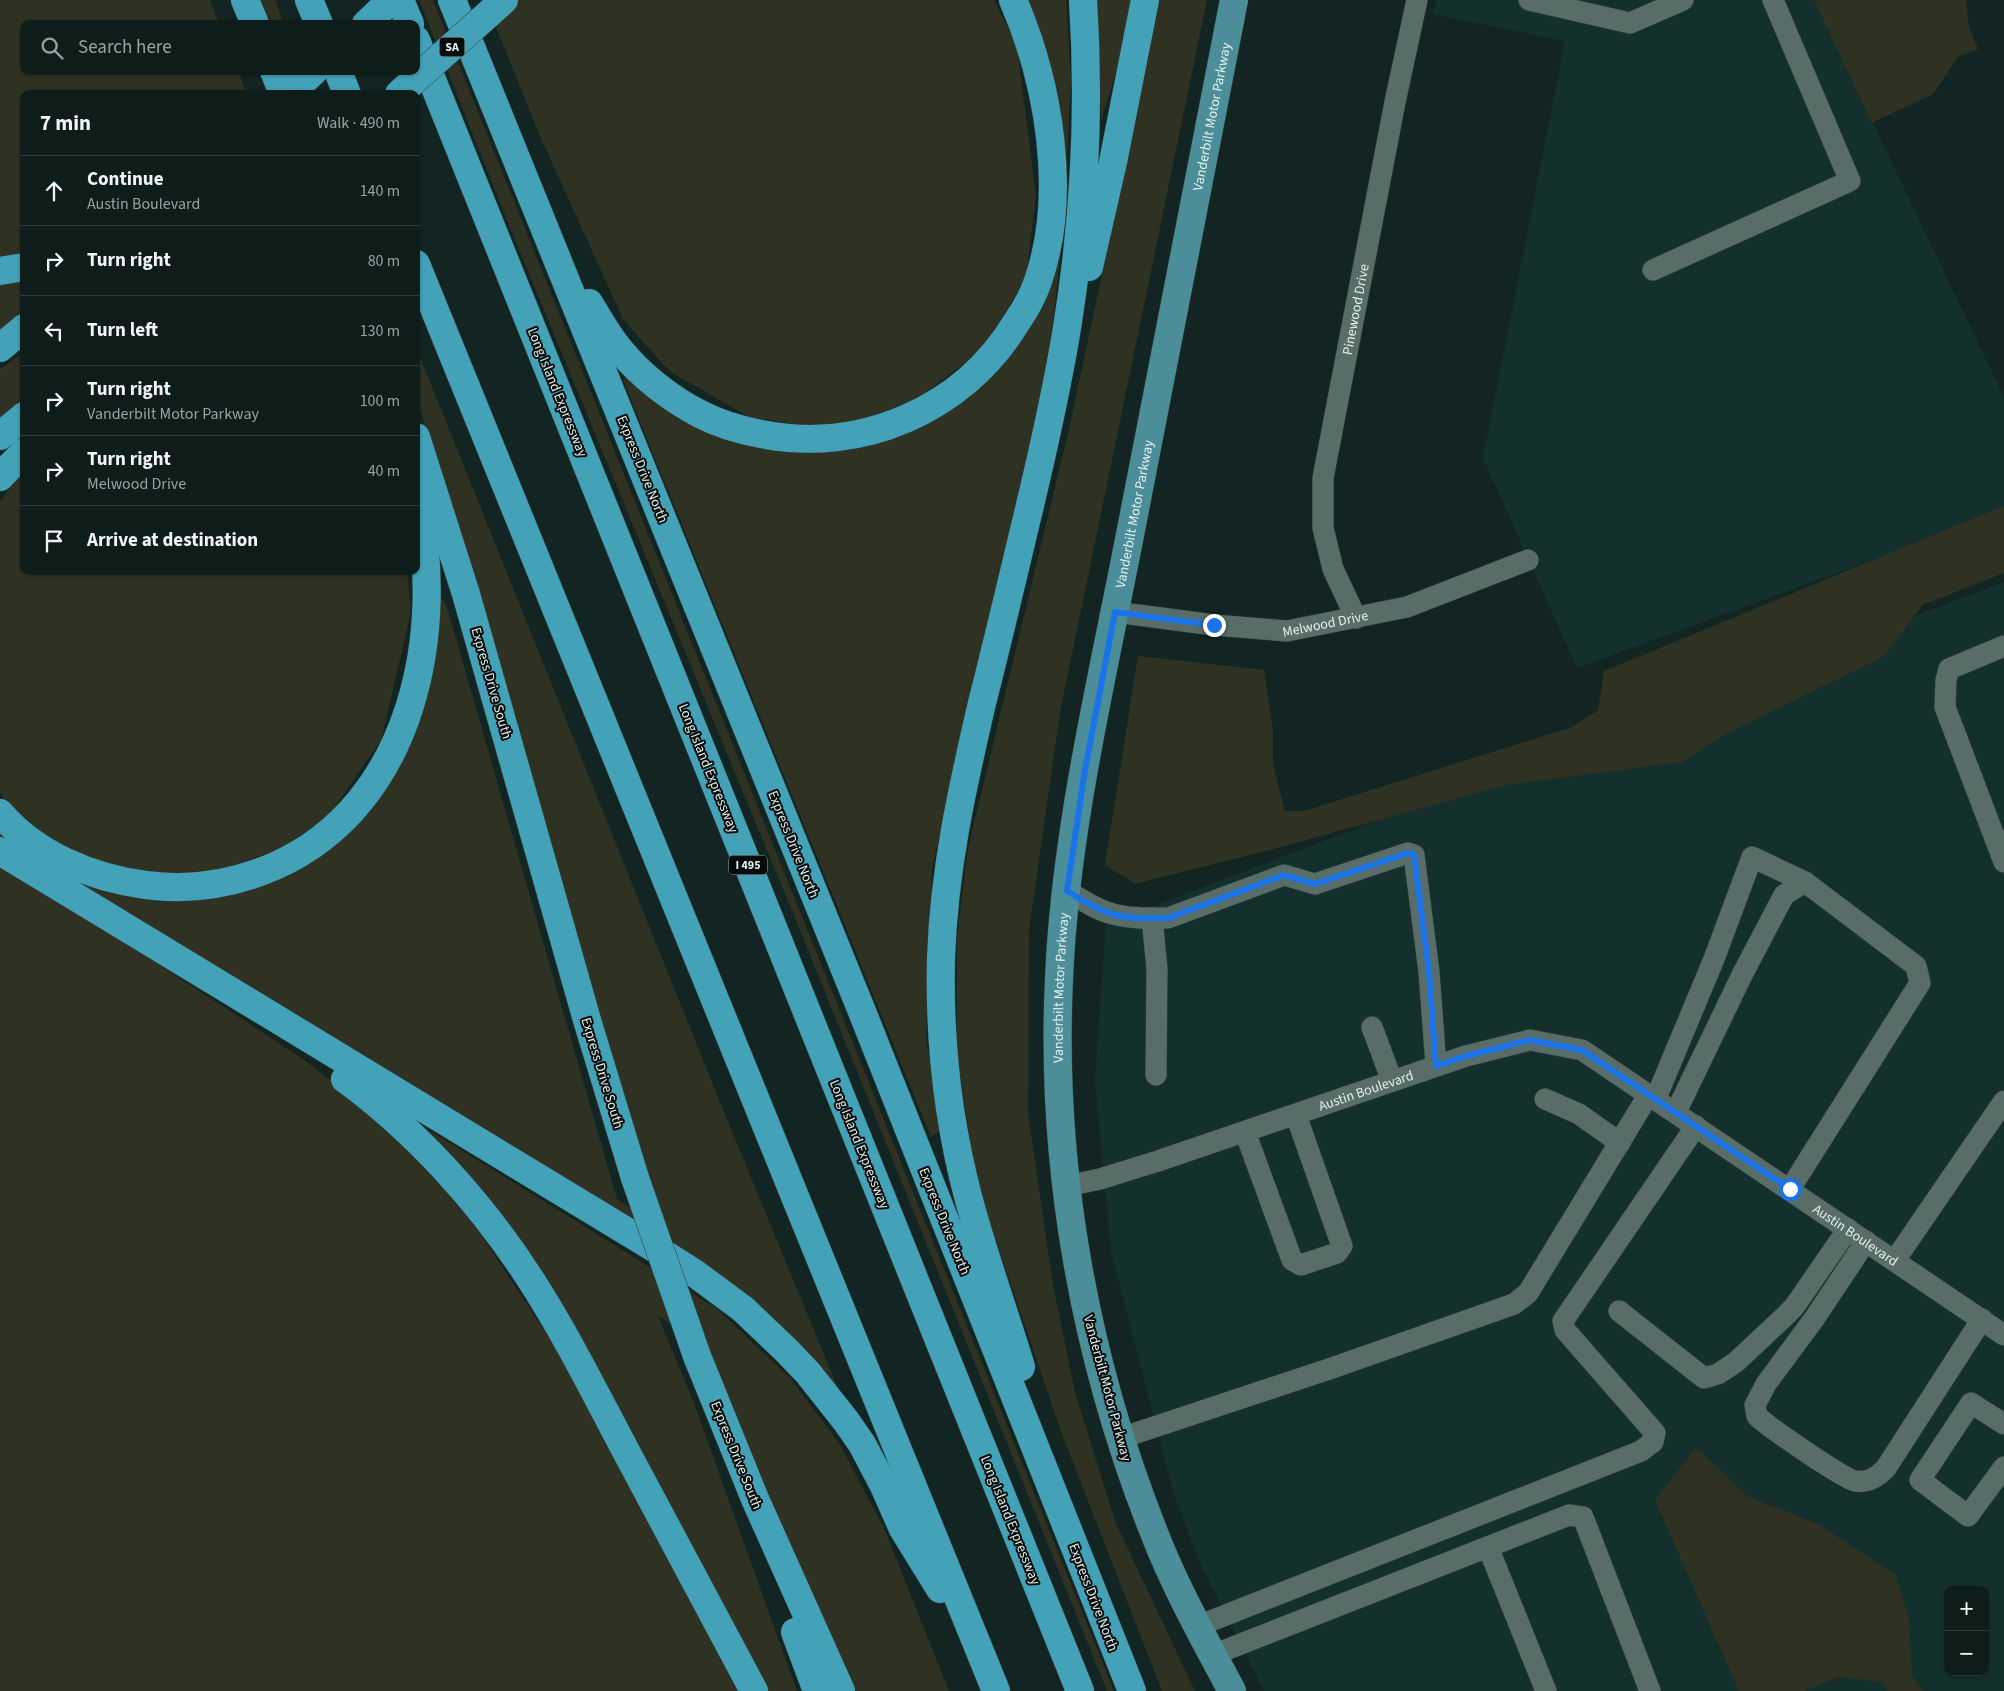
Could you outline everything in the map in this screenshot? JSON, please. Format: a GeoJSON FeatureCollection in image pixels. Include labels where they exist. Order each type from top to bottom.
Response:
{"type":"FeatureCollection","features":[{"type":"Feature","properties":{"kind":"highway"},"geometry":{"type":"LineString","coordinates":[[245,0],[253,20]]}},
{"type":"Feature","properties":{"kind":"highway"},"geometry":{"type":"LineString","coordinates":[[309,0],[317,20]]}},
{"type":"Feature","properties":{"kind":"highway"},"geometry":{"type":"LineString","coordinates":[[370,20],[391,0]]}},
{"type":"Feature","properties":{"kind":"highway"},"geometry":{"type":"LineString","coordinates":[[400,0],[408,20]]}},
{"type":"Feature","properties":{"kind":"highway","name":"Express Drive North"},"geometry":{"type":"LineString","coordinates":[[452,0],[861,1009],[1132,1691]]}},
{"type":"Feature","properties":{"kind":"highway","name":"SA"},"geometry":{"type":"LineString","coordinates":[[404,90],[504,0]]}},
{"type":"Feature","properties":{"kind":"highway"},"geometry":{"type":"LineString","coordinates":[[549,239],[620,351],[660,388],[680,403],[702,415],[726,425],[765,435],[799,439],[824,439],[873,431],[893,425],[924,410],[950,395],[968,381],[998,350],[1025,309],[1038,283],[1045,256],[1052,199],[1050,140],[1046,110],[1034,58],[1013,0]]}},
{"type":"Feature","properties":{"kind":"highway"},"geometry":{"type":"LineString","coordinates":[[1056,390],[1068,317],[1079,220],[1084,113],[1083,0]]}},
{"type":"Feature","properties":{"kind":"highway"},"geometry":{"type":"LineString","coordinates":[[1095,1600],[969,1200],[952,1122],[944,1054],[942,925],[955,819],[1056,390],[1091,261],[1145,0]]}},
{"type":"Feature","properties":{"kind":"highway","name":"Long Island Expressway"},"geometry":{"type":"LineString","coordinates":[[420,50],[1080,1691]]}},
{"type":"Feature","properties":{"kind":"highway"},"geometry":{"type":"LineString","coordinates":[[276,75],[281,90]]}},
{"type":"Feature","properties":{"kind":"highway"},"geometry":{"type":"LineString","coordinates":[[294,90],[310,75]]}},
{"type":"Feature","properties":{"kind":"highway"},"geometry":{"type":"LineString","coordinates":[[340,75],[345,90]]}},
{"type":"Feature","properties":{"kind":"highway"},"geometry":{"type":"LineString","coordinates":[[0,271],[20,268]]}},
{"type":"Feature","properties":{"kind":"highway"},"geometry":{"type":"LineString","coordinates":[[420,274],[996,1691]]}},
{"type":"Feature","properties":{"kind":"highway"},"geometry":{"type":"LineString","coordinates":[[0,348],[20,331]]}},
{"type":"Feature","properties":{"kind":"highway"},"geometry":{"type":"LineString","coordinates":[[0,436],[20,419]]}},
{"type":"Feature","properties":{"kind":"highway","name":"Express Drive South"},"geometry":{"type":"LineString","coordinates":[[420,450],[466,594],[587,1020],[635,1178],[697,1356],[755,1499],[841,1691]]}},
{"type":"Feature","properties":{"kind":"highway"},"geometry":{"type":"LineString","coordinates":[[0,477],[20,456]]}},
{"type":"Feature","properties":{"kind":"highway"},"geometry":{"type":"LineString","coordinates":[[0,813],[25,836],[49,853],[75,866],[101,876],[159,887],[186,888],[239,879],[287,860],[331,831],[352,811],[370,788],[395,745],[410,706],[423,645],[427,596],[425,545],[420,517]]}},
{"type":"Feature","properties":{"kind":"highway"},"geometry":{"type":"LineString","coordinates":[[0,851],[669,1256],[743,1309],[792,1356],[846,1421],[873,1465],[903,1528],[981,1655]]}},
{"type":"Feature","properties":{"kind":"highway"},"geometry":{"type":"LineString","coordinates":[[239,997],[358,1088],[382,1109],[455,1181],[506,1243],[529,1276],[572,1348],[754,1691]]}},
{"type":"Feature","properties":{"kind":"highway"},"geometry":{"type":"LineString","coordinates":[[755,1499],[789,1614],[817,1691]]}},
{"type":"Feature","properties":{"kind":"main road","name":"Vanderbilt Motor Parkway"},"geometry":{"type":"LineString","coordinates":[[1232,1691],[1198,1626],[1156,1538],[1121,1438],[1087,1309],[1073,1237],[1061,1120],[1058,1038],[1059,980],[1067,891],[1085,770],[1234,0]]}},
{"type":"Feature","properties":{"kind":"street","name":"Pinewood Drive"},"geometry":{"type":"LineString","coordinates":[[1356,618],[1333,569],[1323,528],[1323,478],[1395,102],[1417,0]]}},
{"type":"Feature","properties":{"kind":"street"},"geometry":{"type":"LineString","coordinates":[[1529,0],[1630,23],[1682,0]]}},
{"type":"Feature","properties":{"kind":"street"},"geometry":{"type":"LineString","coordinates":[[1653,270],[1850,181],[1773,0]]}},
{"type":"Feature","properties":{"kind":"street","name":"Melwood Drive"},"geometry":{"type":"LineString","coordinates":[[1115,612],[1214,625],[1287,631],[1407,607],[1528,560]]}},
{"type":"Feature","properties":{"kind":"street"},"geometry":{"type":"LineString","coordinates":[[2004,646],[1949,669],[1946,680],[1945,708],[2004,862]]}},
{"type":"Feature","properties":{"kind":"street"},"geometry":{"type":"LineString","coordinates":[[1067,891],[1098,908],[1114,914],[1168,918],[1284,875],[1315,884],[1408,853],[1414,855],[1429,972],[1436,1066]]}},
{"type":"Feature","properties":{"kind":"street"},"geometry":{"type":"LineString","coordinates":[[1121,1438],[1332,1368],[1514,1304],[1528,1293],[1620,1143],[1653,1096],[1714,959],[1752,856],[1805,882],[1916,966],[1920,983],[1790,1189]]}},
{"type":"Feature","properties":{"kind":"street"},"geometry":{"type":"LineString","coordinates":[[1676,1112],[1742,975],[1784,895],[1805,882]]}},
{"type":"Feature","properties":{"kind":"street"},"geometry":{"type":"LineString","coordinates":[[1152,918],[1157,969],[1156,1075]]}},
{"type":"Feature","properties":{"kind":"street"},"geometry":{"type":"LineString","coordinates":[[1372,1027],[1392,1081]]}},
{"type":"Feature","properties":{"kind":"street","name":"Austin Boulevard"},"geometry":{"type":"LineString","coordinates":[[1067,1186],[1118,1174],[1466,1056],[1530,1040],[1582,1050],[1653,1096],[2004,1335]]}},
{"type":"Feature","properties":{"kind":"street"},"geometry":{"type":"LineString","coordinates":[[1546,1099],[1579,1114],[1620,1143]]}},
{"type":"Feature","properties":{"kind":"street"},"geometry":{"type":"LineString","coordinates":[[1895,1260],[2004,1101]]}},
{"type":"Feature","properties":{"kind":"street"},"geometry":{"type":"LineString","coordinates":[[1245,1132],[1292,1260],[1301,1265],[1337,1253],[1342,1246],[1296,1115]]}},
{"type":"Feature","properties":{"kind":"street"},"geometry":{"type":"LineString","coordinates":[[1198,1626],[1641,1451],[1653,1442],[1654,1433],[1565,1330],[1564,1321],[1696,1126]]}},
{"type":"Feature","properties":{"kind":"street"},"geometry":{"type":"LineString","coordinates":[[1619,1311],[1704,1378],[1718,1374],[1736,1362],[1794,1307],[1848,1229]]}},
{"type":"Feature","properties":{"kind":"street"},"geometry":{"type":"LineString","coordinates":[[1866,1242],[1814,1320],[1766,1384],[1755,1405],[1757,1416],[1784,1437],[1853,1481],[1868,1481],[1877,1477],[1886,1468],[1982,1319]]}},
{"type":"Feature","properties":{"kind":"street"},"geometry":{"type":"LineString","coordinates":[[2004,1424],[1971,1403],[1920,1480],[1968,1516],[2004,1467]]}},
{"type":"Feature","properties":{"kind":"street"},"geometry":{"type":"LineString","coordinates":[[1213,1655],[1569,1515],[1583,1517],[1650,1691]]}},
{"type":"Feature","properties":{"kind":"street"},"geometry":{"type":"LineString","coordinates":[[1488,1547],[1546,1691]]}},
{"type":"Feature","properties":{"kind":"shaded area"},"geometry":{"type":"Polygon","coordinates":[[[0,0],[210,0],[218,20],[20,20],[20,75],[240,75],[245,90],[20,90],[20,254],[0,259],[0,0]]]}},
{"type":"Feature","properties":{"kind":"shaded area"},"geometry":{"type":"Polygon","coordinates":[[[261,0],[275,0],[282,20],[268,20],[261,0]]]}},
{"type":"Feature","properties":{"kind":"shaded area"},"geometry":{"type":"Polygon","coordinates":[[[419,0],[433,0],[1114,1691],[1107,1691],[799,928],[513,235],[419,0]]]}},
{"type":"Feature","properties":{"kind":"shaded area"},"geometry":{"type":"Polygon","coordinates":[[[485,0],[994,0],[1017,46],[1036,196],[1026,277],[985,347],[914,402],[828,429],[749,417],[669,371],[623,319],[539,134],[485,0]]]}},
{"type":"Feature","properties":{"kind":"shaded area"},"geometry":{"type":"Polygon","coordinates":[[[1022,0],[1066,0],[1071,81],[1063,229],[1049,361],[1011,544],[971,691],[932,870],[926,1037],[940,1131],[931,1137],[623,380],[626,377],[672,414],[711,435],[782,452],[862,448],[927,424],[982,386],[1029,328],[1056,242],[1022,0]]]}},
{"type":"Feature","properties":{"kind":"shaded area"},"geometry":{"type":"Polygon","coordinates":[[[1096,0],[1135,0],[1131,22],[1101,121],[1096,0]]]}},
{"type":"Feature","properties":{"kind":"shaded area"},"geometry":{"type":"Polygon","coordinates":[[[1158,0],[1207,0],[1060,712],[1029,931],[1028,1113],[1053,1285],[1075,1392],[1115,1521],[1195,1691],[1162,1691],[1060,1429],[976,1181],[957,1053],[957,936],[968,848],[1069,429],[1140,96],[1158,0]]]}},
{"type":"Feature","properties":{"kind":"shaded area"},"geometry":{"type":"Polygon","coordinates":[[[1437,0],[1814,0],[2004,397],[2004,512],[1577,668],[1483,458],[1565,41],[1432,14],[1437,0]]]}},
{"type":"Feature","properties":{"kind":"shaded area"},"geometry":{"type":"Polygon","coordinates":[[[1814,0],[1966,0],[1969,27],[1978,49],[1958,57],[1933,94],[1872,123],[1814,0]]]}},
{"type":"Feature","properties":{"kind":"shaded area"},"geometry":{"type":"Polygon","coordinates":[[[20,276],[20,316],[0,333],[0,279],[20,276]]]}},
{"type":"Feature","properties":{"kind":"shaded area"},"geometry":{"type":"Polygon","coordinates":[[[20,355],[20,402],[0,420],[0,369],[20,355]]]}},
{"type":"Feature","properties":{"kind":"shaded area"},"geometry":{"type":"Polygon","coordinates":[[[420,357],[724,1112],[840,1393],[798,1344],[0,843],[0,830],[11,844],[82,884],[160,902],[241,892],[381,790],[439,595],[446,604],[617,1199],[664,1230],[570,915],[482,599],[420,409],[420,357]]]}},
{"type":"Feature","properties":{"kind":"shaded area"},"geometry":{"type":"Polygon","coordinates":[[[20,478],[20,575],[407,575],[411,612],[381,740],[329,816],[280,849],[204,875],[128,871],[57,844],[5,800],[0,793],[0,502],[9,488],[20,478]]]}},
{"type":"Feature","properties":{"kind":"shaded area"},"geometry":{"type":"Polygon","coordinates":[[[2004,506],[2004,573],[1923,605],[1883,657],[1727,733],[1682,762],[1506,785],[1255,854],[1135,884],[1105,865],[1138,656],[1264,670],[1273,730],[1273,764],[1285,811],[1304,811],[1572,727],[1598,710],[1604,671],[2004,506]]]}},
{"type":"Feature","properties":{"kind":"shaded area"},"geometry":{"type":"Polygon","coordinates":[[[2004,582],[2004,1691],[1264,1691],[1201,1565],[1173,1492],[1111,1251],[1095,1081],[1106,924],[2004,582]]]}},
{"type":"Feature","properties":{"kind":"shaded area"},"geometry":{"type":"Polygon","coordinates":[[[0,864],[76,910],[303,1059],[373,1113],[447,1193],[480,1233],[556,1349],[739,1691],[0,1691],[0,864]]]}},
{"type":"Feature","properties":{"kind":"shaded area"},"geometry":{"type":"Polygon","coordinates":[[[432,1132],[716,1308],[790,1378],[839,1443],[884,1528],[949,1691],[853,1691],[810,1607],[706,1344],[658,1316],[694,1403],[797,1691],[758,1691],[570,1336],[422,1143],[432,1132]]]}},
{"type":"Feature","properties":{"kind":"shaded area"},"geometry":{"type":"Polygon","coordinates":[[[1696,1447],[1747,1496],[1818,1524],[1896,1575],[1909,1619],[1912,1676],[1923,1691],[1887,1691],[1883,1682],[1839,1677],[1804,1691],[1739,1691],[1655,1500],[1696,1447]]]}},
{"type":"Feature","properties":{"kind":"route"},"geometry":{"type":"LineString","coordinates":[[1214,625],[1115,612],[1085,770],[1067,891],[1098,908],[1114,914],[1168,918],[1284,875],[1315,884],[1408,853],[1414,855],[1429,972],[1436,1066],[1466,1056],[1530,1040],[1582,1050],[1790,1189]]}}]}
